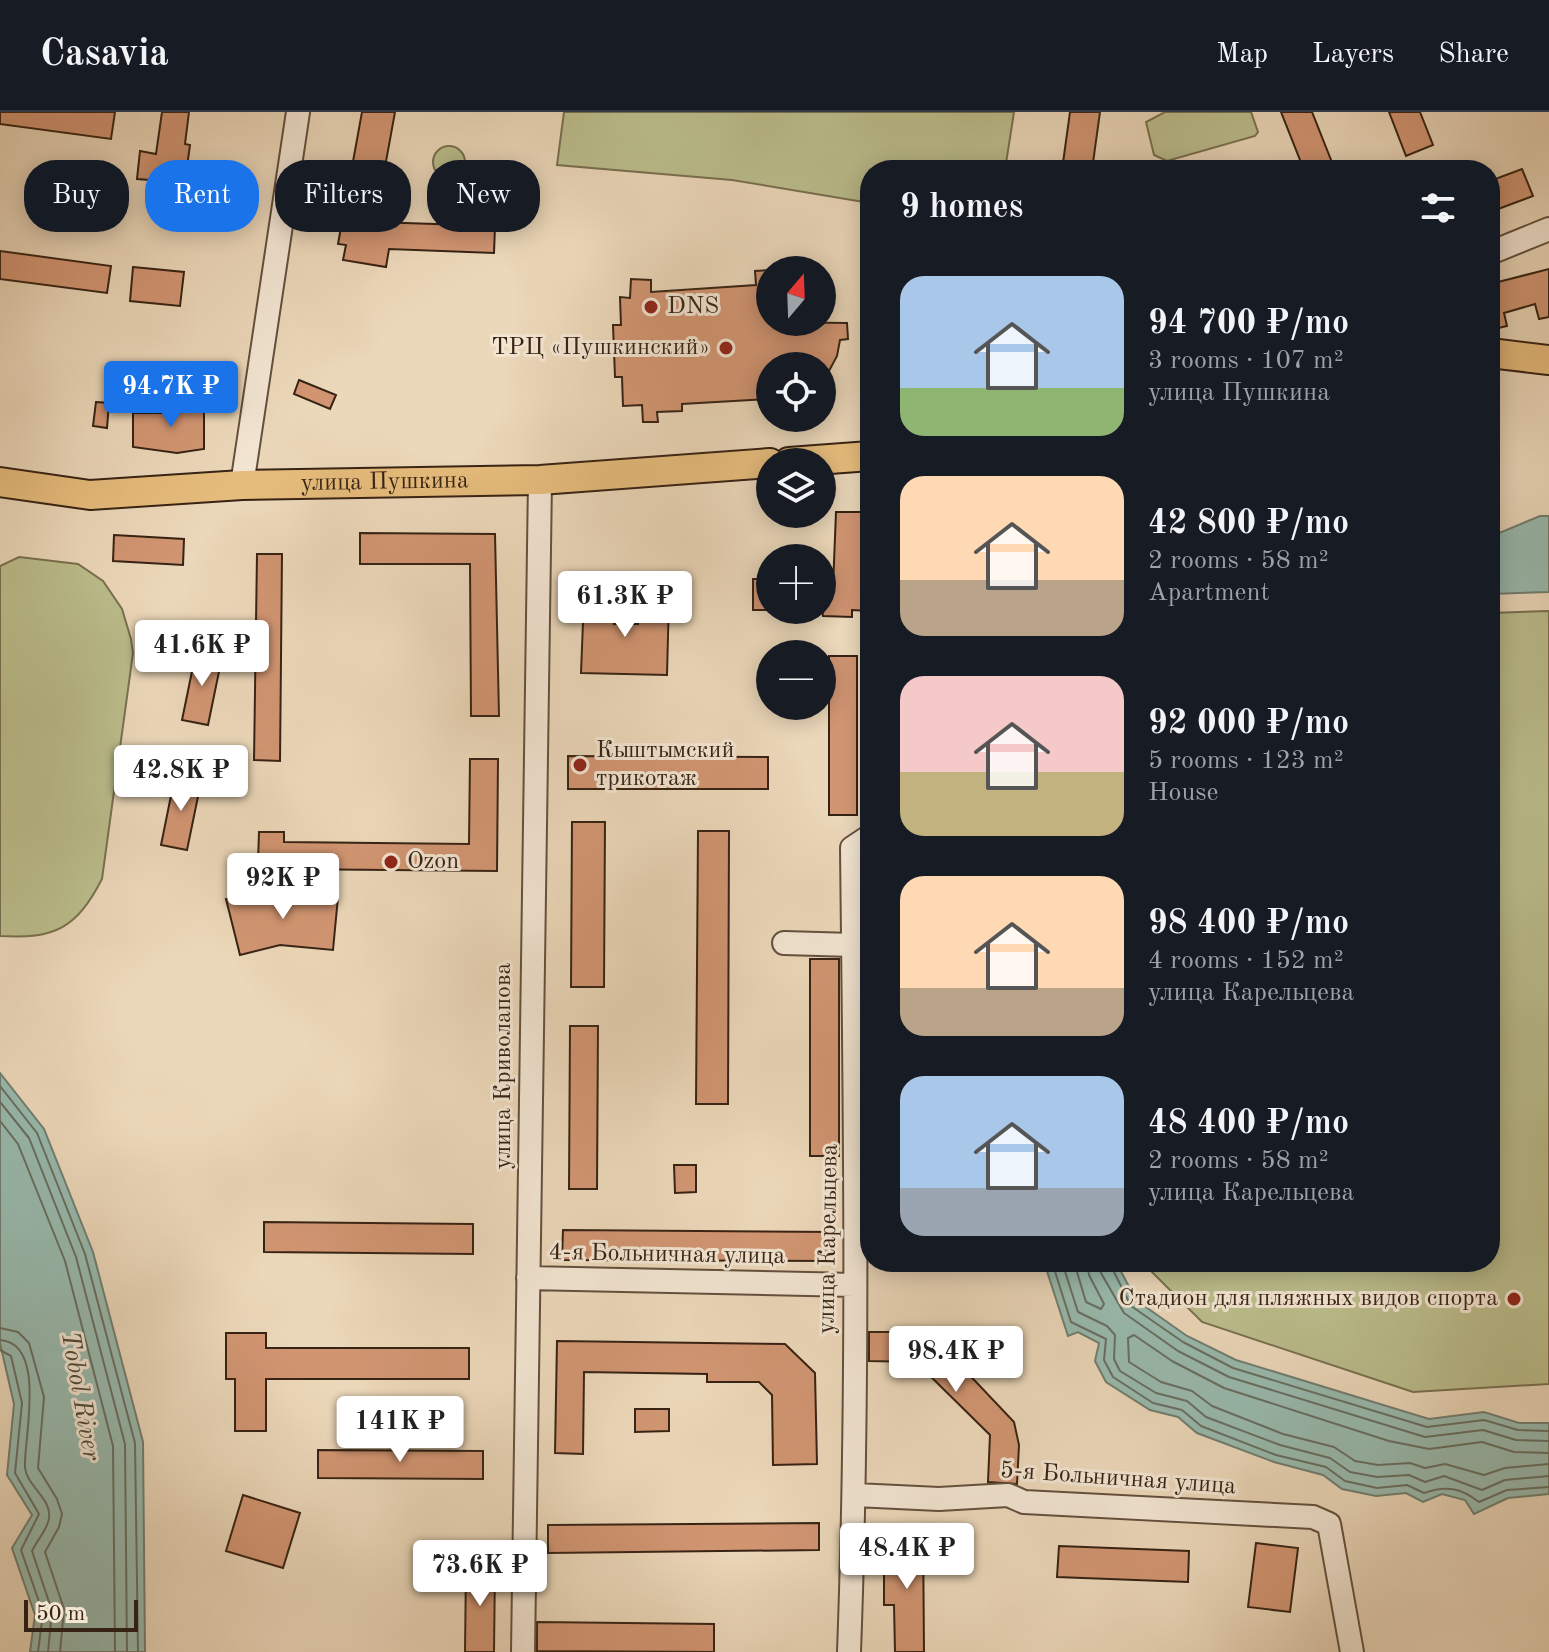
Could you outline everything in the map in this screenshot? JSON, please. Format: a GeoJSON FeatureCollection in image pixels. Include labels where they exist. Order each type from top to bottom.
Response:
{"type":"FeatureCollection","features":[{"type":"Feature","properties":{"kind":"main road"},"geometry":{"type":"LineString","coordinates":[[1500,354],[1549,360]]}},
{"type":"Feature","properties":{"kind":"main road"},"geometry":{"type":"LineString","coordinates":[[836,459],[860,457]]}},
{"type":"Feature","properties":{"kind":"main road","name":"улица Пушкина"},"geometry":{"type":"LineString","coordinates":[[0,482],[90,495],[242,485],[540,480],[756,464]]}},
{"type":"Feature","properties":{"kind":"street"},"geometry":{"type":"LineString","coordinates":[[242,485],[298,112]]}},
{"type":"Feature","properties":{"kind":"street"},"geometry":{"type":"LineString","coordinates":[[1500,249],[1549,229]]}},
{"type":"Feature","properties":{"kind":"street","name":"улица Криволапова"},"geometry":{"type":"LineString","coordinates":[[523,1652],[540,480]]}},
{"type":"Feature","properties":{"kind":"street","name":"улица Карельцева"},"geometry":{"type":"LineString","coordinates":[[849,1652],[855,1495],[857,1165],[852,848],[860,843]]}},
{"type":"Feature","properties":{"kind":"street"},"geometry":{"type":"LineString","coordinates":[[784,943],[853,945]]}},
{"type":"Feature","properties":{"kind":"street","name":"4-я Больничная улица"},"geometry":{"type":"LineString","coordinates":[[528,1278],[854,1285]]}},
{"type":"Feature","properties":{"kind":"street","name":"5-я Больничная улица"},"geometry":{"type":"LineString","coordinates":[[855,1495],[939,1499],[1008,1495],[1024,1502],[1313,1517],[1329,1524],[1352,1652]]}},
{"type":"Feature","properties":{"kind":"green space"},"geometry":{"type":"Polygon","coordinates":[[[564,112],[1014,112],[1007,160],[860,160],[860,201],[732,180],[557,165],[564,112]]]}},
{"type":"Feature","properties":{"kind":"green space"},"geometry":{"type":"Polygon","coordinates":[[[1165,112],[1251,112],[1258,132],[1255,136],[1165,160],[1154,155],[1146,122],[1165,112]]]}},
{"type":"Feature","properties":{"kind":"green space"},"geometry":{"type":"Polygon","coordinates":[[[449,146],[455,147],[465,160],[433,160],[438,151],[449,146]]]}},
{"type":"Feature","properties":{"kind":"green space"},"geometry":{"type":"Polygon","coordinates":[[[19,557],[78,564],[103,581],[122,609],[133,653],[102,879],[83,909],[62,927],[35,935],[0,936],[0,566],[19,557]]]}},
{"type":"Feature","properties":{"kind":"green space"},"geometry":{"type":"Polygon","coordinates":[[[1549,611],[1549,1384],[1413,1392],[1202,1322],[1152,1272],[1500,1272],[1500,613],[1549,611]]]}},
{"type":"Feature","properties":{"kind":"water"},"geometry":{"type":"Polygon","coordinates":[[[1540,516],[1549,516],[1549,592],[1500,594],[1500,533],[1540,516]]]}},
{"type":"Feature","properties":{"kind":"water","name":"Tobol River"},"geometry":{"type":"Polygon","coordinates":[[[0,1073],[44,1129],[93,1252],[143,1442],[145,1652],[30,1652],[35,1615],[12,1548],[32,1515],[7,1475],[14,1404],[0,1343],[0,1073]]]}},
{"type":"Feature","properties":{"kind":"water"},"geometry":{"type":"Polygon","coordinates":[[[1047,1272],[1121,1272],[1136,1300],[1187,1336],[1236,1360],[1429,1419],[1484,1412],[1519,1423],[1549,1423],[1549,1494],[1508,1498],[1474,1514],[1465,1500],[1442,1494],[1423,1502],[1406,1493],[1376,1496],[1342,1489],[1323,1475],[1274,1462],[1197,1433],[1178,1417],[1150,1410],[1106,1382],[1095,1361],[1099,1343],[1078,1332],[1068,1336],[1047,1272]]]}},
{"type":"Feature","properties":{"kind":"building"},"geometry":{"type":"Polygon","coordinates":[[[0,112],[115,112],[111,139],[0,124],[0,112]]]}},
{"type":"Feature","properties":{"kind":"building"},"geometry":{"type":"Polygon","coordinates":[[[162,112],[189,112],[185,144],[190,145],[188,160],[145,160],[145,180],[137,179],[140,151],[156,154],[162,112]]]}},
{"type":"Feature","properties":{"kind":"building"},"geometry":{"type":"Polygon","coordinates":[[[362,112],[395,112],[386,160],[353,160],[362,112]]]}},
{"type":"Feature","properties":{"kind":"building"},"geometry":{"type":"Polygon","coordinates":[[[1070,112],[1100,112],[1093,160],[1063,160],[1070,112]]]}},
{"type":"Feature","properties":{"kind":"building"},"geometry":{"type":"Polygon","coordinates":[[[1281,112],[1312,112],[1331,160],[1300,160],[1281,112]]]}},
{"type":"Feature","properties":{"kind":"building"},"geometry":{"type":"Polygon","coordinates":[[[1389,112],[1420,112],[1433,145],[1406,156],[1389,112]]]}},
{"type":"Feature","properties":{"kind":"building"},"geometry":{"type":"Polygon","coordinates":[[[1522,169],[1533,196],[1500,208],[1500,177],[1522,169]]]}},
{"type":"Feature","properties":{"kind":"building"},"geometry":{"type":"Polygon","coordinates":[[[411,223],[427,224],[427,232],[495,232],[494,253],[389,249],[386,267],[343,260],[346,245],[338,244],[340,232],[411,232],[411,223]]]}},
{"type":"Feature","properties":{"kind":"building"},"geometry":{"type":"Polygon","coordinates":[[[0,251],[111,266],[107,293],[0,279],[0,251]]]}},
{"type":"Feature","properties":{"kind":"building"},"geometry":{"type":"Polygon","coordinates":[[[133,267],[184,272],[180,306],[130,301],[133,267]]]}},
{"type":"Feature","properties":{"kind":"building"},"geometry":{"type":"Polygon","coordinates":[[[1549,269],[1549,317],[1539,319],[1535,304],[1504,313],[1507,326],[1500,328],[1500,281],[1549,269]]]}},
{"type":"Feature","properties":{"kind":"building","name":"ТРЦ «Пушкинский»"},"geometry":{"type":"Polygon","coordinates":[[[631,279],[651,280],[651,292],[756,285],[756,336],[836,336],[836,323],[847,323],[848,339],[840,340],[836,358],[836,352],[756,352],[756,400],[682,404],[682,411],[657,412],[658,422],[643,422],[642,405],[623,406],[622,377],[615,377],[613,325],[621,325],[620,297],[630,298],[631,279]]]}},
{"type":"Feature","properties":{"kind":"building"},"geometry":{"type":"Polygon","coordinates":[[[299,380],[336,395],[330,409],[294,394],[299,380]]]}},
{"type":"Feature","properties":{"kind":"building"},"geometry":{"type":"Polygon","coordinates":[[[173,400],[204,401],[204,449],[177,453],[133,447],[133,413],[173,413],[173,400]]]}},
{"type":"Feature","properties":{"kind":"building"},"geometry":{"type":"Polygon","coordinates":[[[96,402],[109,403],[107,428],[93,426],[96,402]]]}},
{"type":"Feature","properties":{"kind":"building"},"geometry":{"type":"Polygon","coordinates":[[[836,512],[860,512],[860,610],[852,610],[852,617],[836,616],[836,512]]]}},
{"type":"Feature","properties":{"kind":"building"},"geometry":{"type":"Polygon","coordinates":[[[360,533],[495,534],[499,716],[471,716],[470,564],[360,564],[360,533]]]}},
{"type":"Feature","properties":{"kind":"building"},"geometry":{"type":"Polygon","coordinates":[[[114,535],[184,539],[183,565],[113,561],[114,535]]]}},
{"type":"Feature","properties":{"kind":"building"},"geometry":{"type":"Polygon","coordinates":[[[257,554],[282,554],[280,761],[254,760],[257,554]]]}},
{"type":"Feature","properties":{"kind":"building"},"geometry":{"type":"Polygon","coordinates":[[[753,579],[756,579],[756,610],[753,610],[753,579]]]}},
{"type":"Feature","properties":{"kind":"building"},"geometry":{"type":"Polygon","coordinates":[[[584,597],[615,598],[614,624],[638,624],[639,597],[669,598],[667,675],[581,673],[584,597]]]}},
{"type":"Feature","properties":{"kind":"building"},"geometry":{"type":"Polygon","coordinates":[[[196,652],[222,657],[208,725],[182,720],[196,652]]]}},
{"type":"Feature","properties":{"kind":"building"},"geometry":{"type":"Polygon","coordinates":[[[836,656],[857,656],[857,815],[829,815],[829,720],[836,720],[836,656]]]}},
{"type":"Feature","properties":{"kind":"building"},"geometry":{"type":"Polygon","coordinates":[[[568,756],[768,757],[768,789],[568,789],[568,756]]]}},
{"type":"Feature","properties":{"kind":"building"},"geometry":{"type":"Polygon","coordinates":[[[470,759],[498,759],[497,871],[281,869],[281,862],[258,862],[259,832],[284,832],[284,842],[469,844],[470,759]]]}},
{"type":"Feature","properties":{"kind":"building"},"geometry":{"type":"Polygon","coordinates":[[[175,776],[201,782],[187,850],[161,845],[175,776]]]}},
{"type":"Feature","properties":{"kind":"building"},"geometry":{"type":"Polygon","coordinates":[[[572,822],[605,822],[604,987],[571,987],[572,822]]]}},
{"type":"Feature","properties":{"kind":"building"},"geometry":{"type":"Polygon","coordinates":[[[698,831],[729,831],[728,1104],[696,1104],[698,831]]]}},
{"type":"Feature","properties":{"kind":"building"},"geometry":{"type":"Polygon","coordinates":[[[274,891],[338,897],[333,950],[280,945],[240,955],[226,899],[274,891]]]}},
{"type":"Feature","properties":{"kind":"building"},"geometry":{"type":"Polygon","coordinates":[[[810,959],[839,959],[839,1156],[810,1156],[810,959]]]}},
{"type":"Feature","properties":{"kind":"building"},"geometry":{"type":"Polygon","coordinates":[[[570,1026],[598,1026],[597,1189],[569,1189],[570,1026]]]}},
{"type":"Feature","properties":{"kind":"building"},"geometry":{"type":"Polygon","coordinates":[[[674,1165],[696,1165],[696,1192],[675,1193],[674,1165]]]}},
{"type":"Feature","properties":{"kind":"building"},"geometry":{"type":"Polygon","coordinates":[[[264,1222],[473,1224],[473,1254],[264,1252],[264,1222]]]}},
{"type":"Feature","properties":{"kind":"building"},"geometry":{"type":"Polygon","coordinates":[[[563,1230],[836,1232],[836,1261],[562,1260],[563,1230]]]}},
{"type":"Feature","properties":{"kind":"building"},"geometry":{"type":"Polygon","coordinates":[[[869,1332],[908,1332],[927,1336],[943,1347],[1014,1422],[1019,1445],[1017,1484],[988,1482],[990,1435],[916,1362],[869,1361],[869,1332]]]}},
{"type":"Feature","properties":{"kind":"building"},"geometry":{"type":"Polygon","coordinates":[[[226,1333],[266,1333],[266,1348],[469,1348],[469,1379],[266,1379],[266,1431],[235,1431],[235,1379],[226,1379],[226,1333]]]}},
{"type":"Feature","properties":{"kind":"building"},"geometry":{"type":"Polygon","coordinates":[[[557,1341],[785,1344],[815,1373],[817,1464],[773,1465],[772,1395],[759,1382],[707,1382],[707,1374],[584,1372],[583,1454],[555,1453],[557,1341]]]}},
{"type":"Feature","properties":{"kind":"building"},"geometry":{"type":"Polygon","coordinates":[[[635,1409],[669,1409],[669,1431],[635,1432],[635,1409]]]}},
{"type":"Feature","properties":{"kind":"building"},"geometry":{"type":"Polygon","coordinates":[[[318,1450],[483,1451],[483,1479],[318,1478],[318,1450]]]}},
{"type":"Feature","properties":{"kind":"building"},"geometry":{"type":"Polygon","coordinates":[[[243,1495],[300,1513],[283,1568],[226,1551],[243,1495]]]}},
{"type":"Feature","properties":{"kind":"building"},"geometry":{"type":"Polygon","coordinates":[[[819,1523],[819,1550],[548,1553],[548,1525],[819,1523]]]}},
{"type":"Feature","properties":{"kind":"building"},"geometry":{"type":"Polygon","coordinates":[[[893,1530],[923,1530],[924,1652],[895,1652],[894,1605],[884,1605],[884,1572],[894,1572],[893,1530]]]}},
{"type":"Feature","properties":{"kind":"building"},"geometry":{"type":"Polygon","coordinates":[[[1256,1543],[1298,1548],[1290,1612],[1248,1607],[1256,1543]]]}},
{"type":"Feature","properties":{"kind":"building"},"geometry":{"type":"Polygon","coordinates":[[[1059,1546],[1189,1551],[1188,1582],[1057,1577],[1059,1546]]]}},
{"type":"Feature","properties":{"kind":"building"},"geometry":{"type":"Polygon","coordinates":[[[466,1565],[495,1565],[494,1652],[465,1652],[466,1565]]]}},
{"type":"Feature","properties":{"kind":"building"},"geometry":{"type":"Polygon","coordinates":[[[537,1622],[714,1624],[714,1652],[537,1651],[537,1622]]]}},
{"type":"Feature","properties":{"kind":"place","name":"DNS"},"geometry":{"type":"Point","coordinates":[651,307]}},
{"type":"Feature","properties":{"kind":"place","name":"ТРЦ «Пушкинский»"},"geometry":{"type":"Point","coordinates":[726,348]}},
{"type":"Feature","properties":{"kind":"place","name":"Кыштымский трикотаж"},"geometry":{"type":"Point","coordinates":[580,765]}},
{"type":"Feature","properties":{"kind":"place","name":"Ozon"},"geometry":{"type":"Point","coordinates":[391,862]}},
{"type":"Feature","properties":{"kind":"place","name":"Стадион для пляжных видов спорта"},"geometry":{"type":"Point","coordinates":[1514,1299]}}]}
